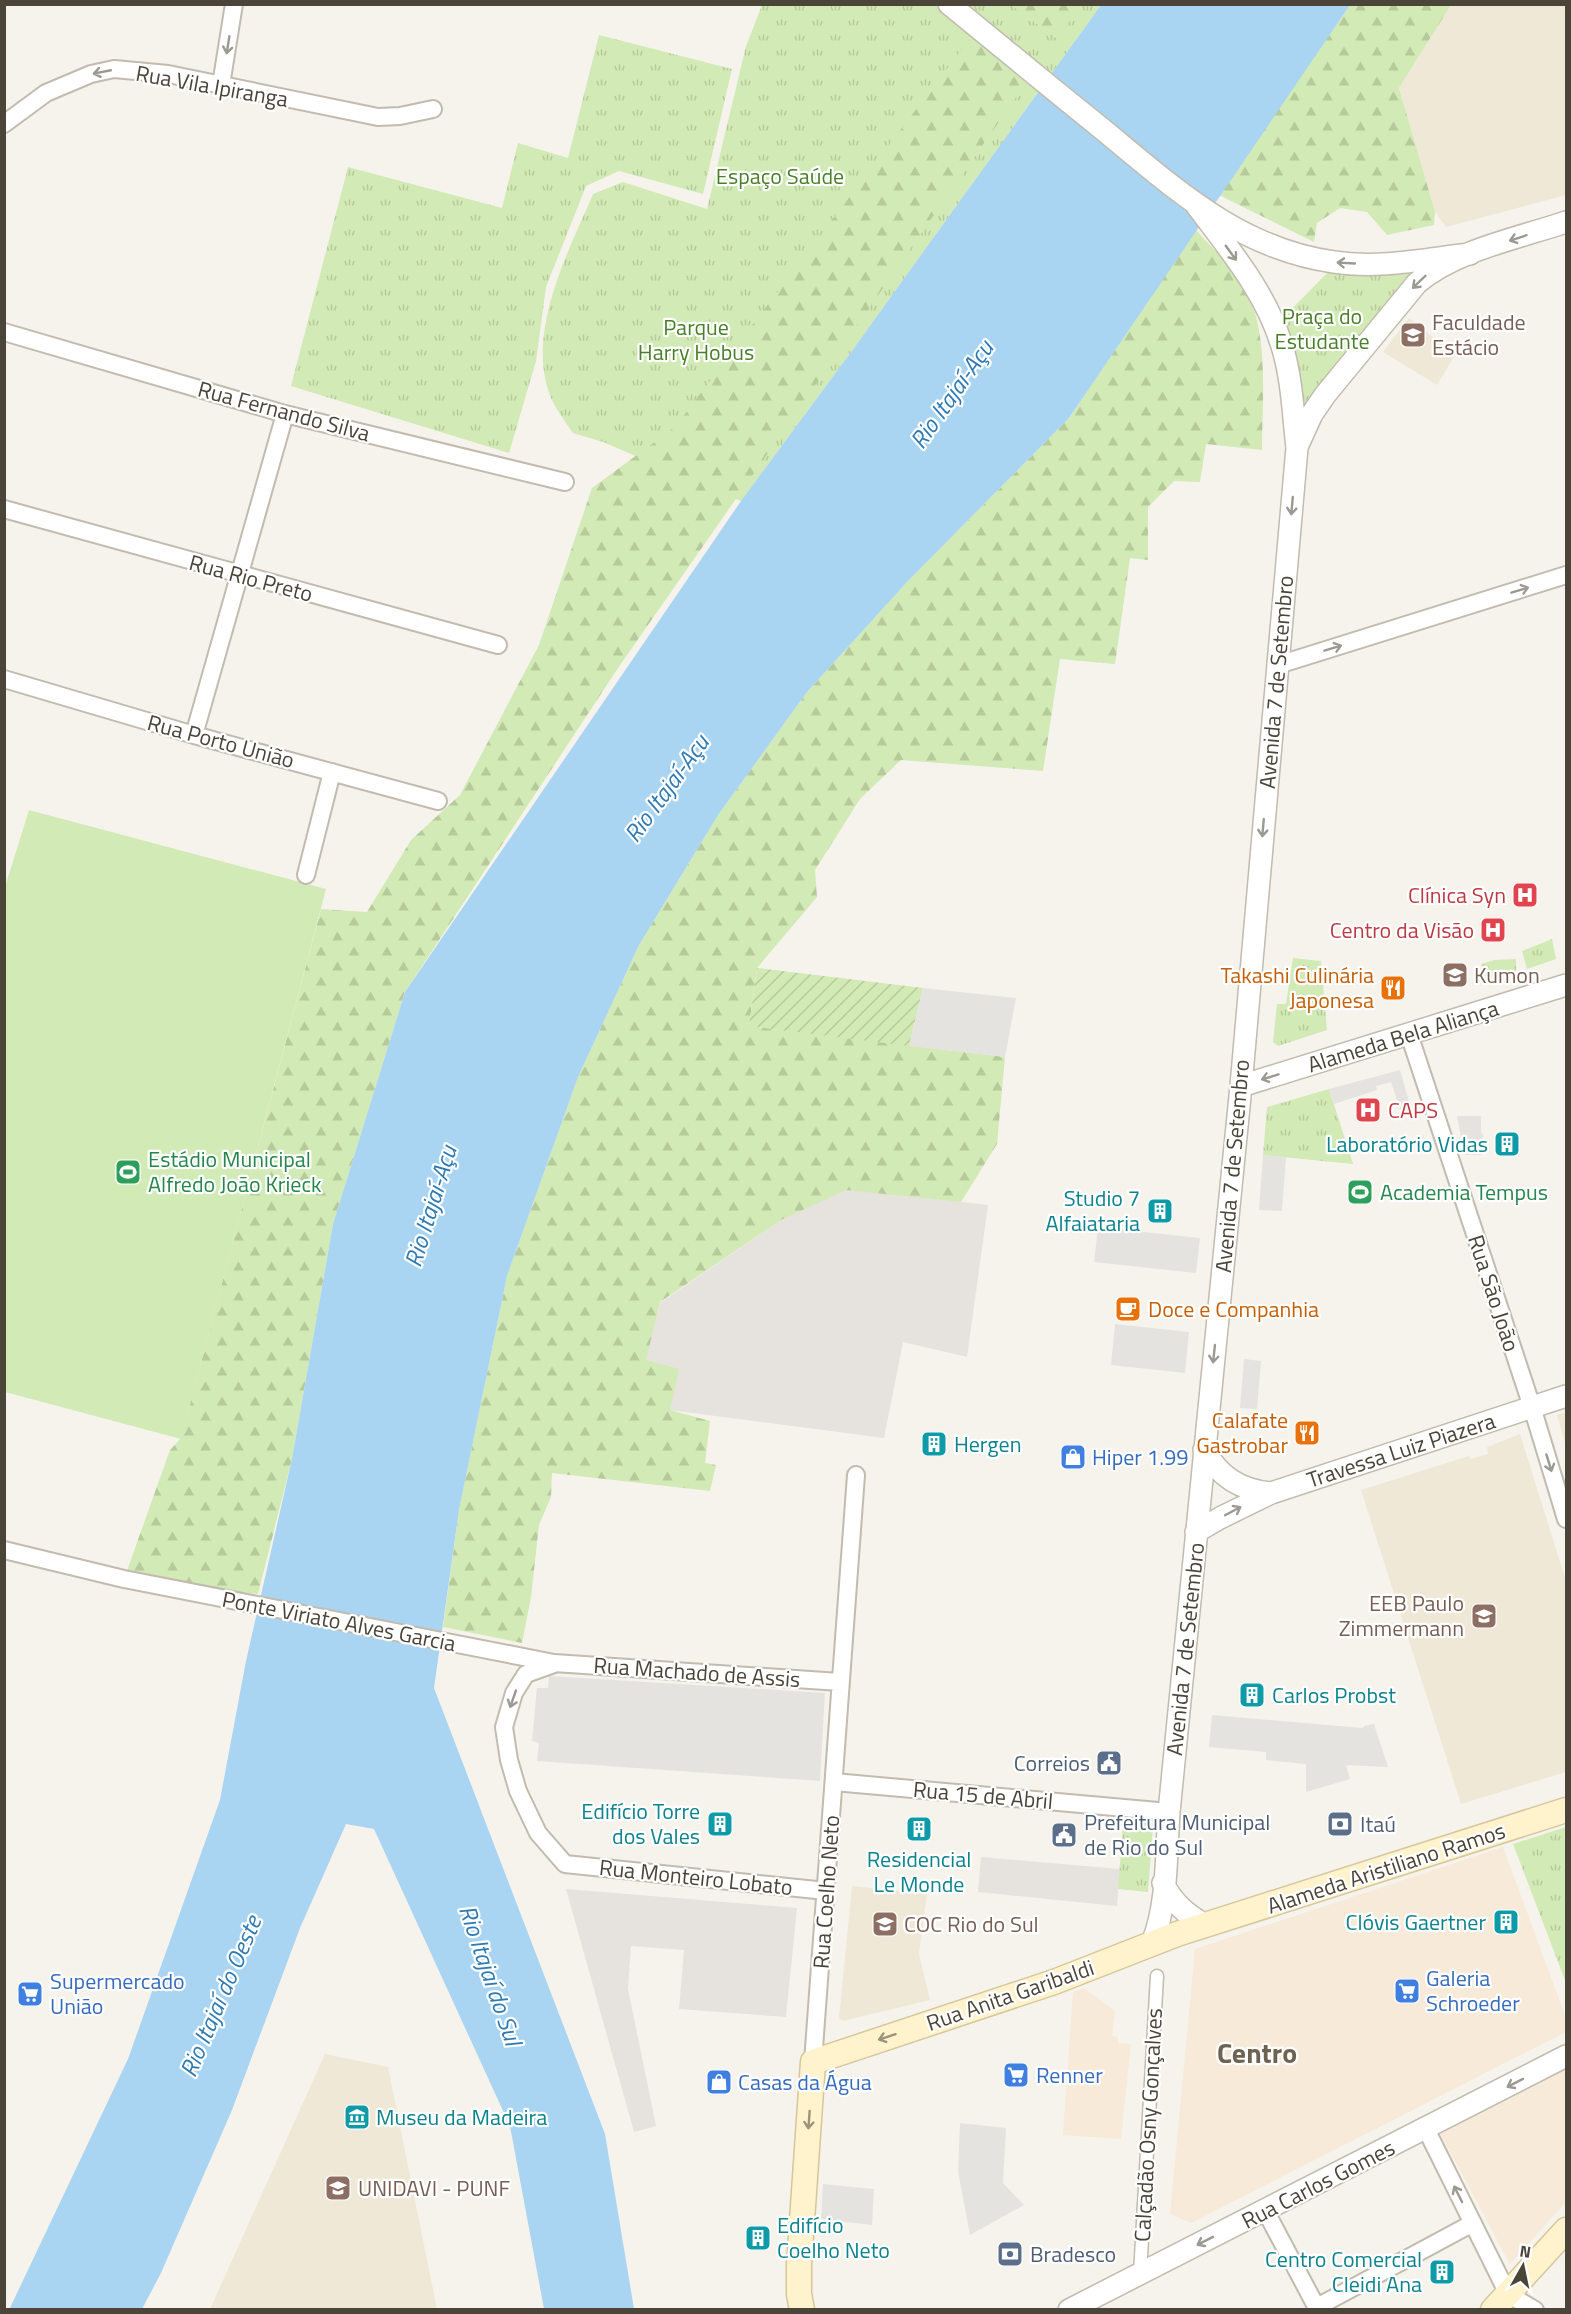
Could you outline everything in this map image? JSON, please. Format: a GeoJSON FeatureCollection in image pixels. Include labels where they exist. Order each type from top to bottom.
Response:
{"type":"FeatureCollection","features":[{"type":"Feature","properties":{"kind":"main road","name":"Alameda Aristiliano Ramos"},"geometry":{"type":"LineString","coordinates":[[1205,1925],[1566,1810]]}},
{"type":"Feature","properties":{"kind":"main road","name":"Rua Anita Garibaldi"},"geometry":{"type":"LineString","coordinates":[[813,2062],[1054,1982],[1152,1943],[1205,1925]]}},
{"type":"Feature","properties":{"kind":"main road","name":"Rua Coelho Neto"},"geometry":{"type":"LineString","coordinates":[[802,2310],[799,2294],[800,2264],[813,2062]]}},
{"type":"Feature","properties":{"kind":"main road"},"geometry":{"type":"LineString","coordinates":[[1501,2302],[1566,2230]]}},
{"type":"Feature","properties":{"kind":"street"},"geometry":{"type":"LineString","coordinates":[[221,85],[234,4]]}},
{"type":"Feature","properties":{"kind":"street"},"geometry":{"type":"LineString","coordinates":[[949,4],[1197,206],[1265,244],[1335,263],[1404,262],[1470,254]]}},
{"type":"Feature","properties":{"kind":"street","name":"Rua Vila Ipiranga"},"geometry":{"type":"LineString","coordinates":[[4,124],[46,93],[91,74],[114,69],[168,74],[378,117],[400,116],[433,109]]}},
{"type":"Feature","properties":{"kind":"street"},"geometry":{"type":"LineString","coordinates":[[1197,206],[1252,282],[1268,311],[1281,343],[1291,387],[1297,448]]}},
{"type":"Feature","properties":{"kind":"street"},"geometry":{"type":"LineString","coordinates":[[1297,448],[1312,414],[1325,395],[1417,283],[1432,270],[1470,254],[1566,222]]}},
{"type":"Feature","properties":{"kind":"street","name":"Rua Fernando Silva"},"geometry":{"type":"LineString","coordinates":[[4,332],[285,414],[565,482]]}},
{"type":"Feature","properties":{"kind":"street"},"geometry":{"type":"LineString","coordinates":[[194,735],[285,414]]}},
{"type":"Feature","properties":{"kind":"street","name":"Avenida 7 de Setembro"},"geometry":{"type":"LineString","coordinates":[[1152,1943],[1160,1920],[1240,1086],[1297,448]]}},
{"type":"Feature","properties":{"kind":"street","name":"Rua Rio Preto"},"geometry":{"type":"LineString","coordinates":[[4,509],[498,645]]}},
{"type":"Feature","properties":{"kind":"street"},"geometry":{"type":"LineString","coordinates":[[1278,665],[1566,575]]}},
{"type":"Feature","properties":{"kind":"street","name":"Rua Porto União"},"geometry":{"type":"LineString","coordinates":[[4,679],[194,735],[438,801]]}},
{"type":"Feature","properties":{"kind":"street"},"geometry":{"type":"LineString","coordinates":[[306,874],[332,772]]}},
{"type":"Feature","properties":{"kind":"street","name":"Alameda Bela Aliança"},"geometry":{"type":"LineString","coordinates":[[1240,1086],[1566,985]]}},
{"type":"Feature","properties":{"kind":"street","name":"Rua São João"},"geometry":{"type":"LineString","coordinates":[[1409,1034],[1532,1407],[1566,1519]]}},
{"type":"Feature","properties":{"kind":"street","name":"Travessa Luiz Piazera"},"geometry":{"type":"LineString","coordinates":[[1196,1532],[1270,1493],[1566,1396]]}},
{"type":"Feature","properties":{"kind":"street"},"geometry":{"type":"LineString","coordinates":[[1204,1450],[1226,1478],[1239,1486],[1270,1493]]}},
{"type":"Feature","properties":{"kind":"street","name":"Rua Coelho Neto"},"geometry":{"type":"LineString","coordinates":[[813,2062],[856,1474]]}},
{"type":"Feature","properties":{"kind":"street","name":"Ponte Viriato Alves Garcia"},"geometry":{"type":"LineString","coordinates":[[4,1550],[124,1579],[554,1663]]}},
{"type":"Feature","properties":{"kind":"street","name":"Rua Machado de Assis"},"geometry":{"type":"LineString","coordinates":[[554,1663],[840,1682]]}},
{"type":"Feature","properties":{"kind":"street","name":"Rua Monteiro Lobato"},"geometry":{"type":"LineString","coordinates":[[554,1663],[526,1674],[514,1693],[504,1727],[509,1760],[518,1791],[538,1833],[565,1864],[826,1891]]}},
{"type":"Feature","properties":{"kind":"street","name":"Rua 15 de Abril"},"geometry":{"type":"LineString","coordinates":[[834,1782],[1169,1812]]}},
{"type":"Feature","properties":{"kind":"street"},"geometry":{"type":"LineString","coordinates":[[1163,1883],[1177,1905],[1205,1925]]}},
{"type":"Feature","properties":{"kind":"street","name":"Calçadão Osny Gonçalves"},"geometry":{"type":"LineString","coordinates":[[1140,2274],[1157,1976]]}},
{"type":"Feature","properties":{"kind":"street","name":"Rua Carlos Gomes"},"geometry":{"type":"LineString","coordinates":[[1069,2310],[1566,2056]]}},
{"type":"Feature","properties":{"kind":"street"},"geometry":{"type":"LineString","coordinates":[[1426,2129],[1473,2223],[1501,2302],[1535,2310]]}},
{"type":"Feature","properties":{"kind":"street"},"geometry":{"type":"LineString","coordinates":[[1265,2210],[1318,2308],[1473,2223]]}},
{"type":"Feature","properties":{"kind":"shaded area"},"geometry":{"type":"Polygon","coordinates":[[[1451,5],[1566,5],[1566,195],[1446,227],[1435,212],[1399,88],[1451,5]]]}},
{"type":"Feature","properties":{"kind":"shaded area","name":"Faculdade Estácio"},"geometry":{"type":"Polygon","coordinates":[[[1409,318],[1455,355],[1437,385],[1383,352],[1409,318]]]}},
{"type":"Feature","properties":{"kind":"shaded area"},"geometry":{"type":"Polygon","coordinates":[[[923,988],[1016,998],[1005,1057],[909,1046],[923,988]]]}},
{"type":"Feature","properties":{"kind":"shaded area"},"geometry":{"type":"Polygon","coordinates":[[[1400,1070],[1412,1112],[1402,1116],[1391,1082],[1376,1086],[1377,1090],[1334,1104],[1329,1089],[1400,1070]]]}},
{"type":"Feature","properties":{"kind":"shaded area"},"geometry":{"type":"Polygon","coordinates":[[[1457,1116],[1481,1116],[1482,1155],[1464,1155],[1457,1116]]]}},
{"type":"Feature","properties":{"kind":"shaded area"},"geometry":{"type":"Polygon","coordinates":[[[1263,1155],[1286,1157],[1282,1211],[1259,1210],[1263,1155]]]}},
{"type":"Feature","properties":{"kind":"shaded area"},"geometry":{"type":"Polygon","coordinates":[[[846,1189],[988,1205],[967,1357],[903,1342],[884,1438],[669,1410],[645,1360],[660,1303],[781,1220],[846,1189]]]}},
{"type":"Feature","properties":{"kind":"shaded area"},"geometry":{"type":"Polygon","coordinates":[[[1098,1227],[1200,1238],[1196,1273],[1094,1262],[1098,1227]]]}},
{"type":"Feature","properties":{"kind":"shaded area"},"geometry":{"type":"Polygon","coordinates":[[[1115,1324],[1189,1332],[1185,1373],[1111,1365],[1115,1324]]]}},
{"type":"Feature","properties":{"kind":"shaded area"},"geometry":{"type":"Polygon","coordinates":[[[1244,1359],[1261,1361],[1257,1409],[1240,1408],[1244,1359]]]}},
{"type":"Feature","properties":{"kind":"shaded area"},"geometry":{"type":"Polygon","coordinates":[[[1566,1412],[1566,1446],[1557,1415],[1566,1412]]]}},
{"type":"Feature","properties":{"kind":"shaded area","name":"EEB Paulo Zimmermann"},"geometry":{"type":"Polygon","coordinates":[[[1520,1434],[1566,1581],[1566,1772],[1461,1804],[1361,1490],[1469,1456],[1471,1459],[1488,1454],[1487,1447],[1520,1434]]]}},
{"type":"Feature","properties":{"kind":"shaded area"},"geometry":{"type":"Polygon","coordinates":[[[549,1676],[825,1693],[820,1781],[537,1761],[539,1743],[532,1741],[537,1688],[548,1688],[549,1676]]]}},
{"type":"Feature","properties":{"kind":"shaded area"},"geometry":{"type":"Polygon","coordinates":[[[1212,1715],[1363,1728],[1374,1724],[1388,1767],[1346,1765],[1350,1779],[1306,1792],[1306,1764],[1266,1760],[1266,1752],[1209,1747],[1212,1715]]]}},
{"type":"Feature","properties":{"kind":"shaded area"},"geometry":{"type":"Polygon","coordinates":[[[1503,1847],[1566,2018],[1566,2032],[1191,2223],[1170,2214],[1195,1949],[1503,1847]]]}},
{"type":"Feature","properties":{"kind":"shaded area"},"geometry":{"type":"Polygon","coordinates":[[[981,1857],[1120,1869],[1117,1906],[978,1892],[981,1857]]]}},
{"type":"Feature","properties":{"kind":"shaded area","name":"COC Rio do Sul"},"geometry":{"type":"Polygon","coordinates":[[[852,1886],[927,1894],[919,1954],[930,2000],[843,2021],[839,2018],[852,1886]]]}},
{"type":"Feature","properties":{"kind":"shaded area"},"geometry":{"type":"Polygon","coordinates":[[[566,1889],[797,1908],[786,2017],[679,2009],[684,1950],[631,1946],[628,1989],[656,2126],[634,2132],[566,1889]]]}},
{"type":"Feature","properties":{"kind":"shaded area"},"geometry":{"type":"Polygon","coordinates":[[[1084,1988],[1115,2011],[1112,2036],[1118,2037],[1118,2043],[1131,2044],[1121,2139],[1063,2135],[1073,1992],[1084,1988]]]}},
{"type":"Feature","properties":{"kind":"shaded area","name":"UNIDAVI - PUNF"},"geometry":{"type":"Polygon","coordinates":[[[325,2054],[388,2067],[437,2309],[210,2309],[325,2054]]]}},
{"type":"Feature","properties":{"kind":"shaded area"},"geometry":{"type":"Polygon","coordinates":[[[1566,2069],[1566,2202],[1510,2264],[1440,2133],[1566,2069]]]}},
{"type":"Feature","properties":{"kind":"shaded area"},"geometry":{"type":"Polygon","coordinates":[[[960,2123],[1006,2128],[1003,2183],[1024,2205],[970,2235],[958,2171],[960,2123]]]}},
{"type":"Feature","properties":{"kind":"shaded area"},"geometry":{"type":"Polygon","coordinates":[[[823,2184],[874,2189],[872,2225],[821,2219],[823,2184]]]}},
{"type":"Feature","properties":{"kind":"green space","name":"Parque Harry Hobus"},"geometry":{"type":"Polygon","coordinates":[[[762,5],[1101,5],[741,501],[603,442],[573,433],[549,393],[544,368],[543,343],[553,292],[593,194],[623,182],[707,209],[746,46],[762,5]]]}},
{"type":"Feature","properties":{"kind":"green space"},"geometry":{"type":"Polygon","coordinates":[[[1011,5],[1083,5],[1056,38],[1011,5]]]}},
{"type":"Feature","properties":{"kind":"green space"},"geometry":{"type":"Polygon","coordinates":[[[1350,5],[1451,5],[1399,88],[1435,212],[1434,225],[1387,235],[1367,212],[1340,208],[1317,223],[1314,242],[1219,195],[1350,5]]]}},
{"type":"Feature","properties":{"kind":"green space"},"geometry":{"type":"Polygon","coordinates":[[[599,35],[732,69],[703,194],[619,171],[586,186],[546,287],[536,361],[509,453],[291,386],[348,167],[502,208],[518,143],[568,158],[599,35]]]}},
{"type":"Feature","properties":{"kind":"green space"},"geometry":{"type":"Polygon","coordinates":[[[971,37],[1026,83],[618,668],[405,992],[333,1224],[292,1459],[258,1594],[124,1579],[170,1450],[181,1438],[321,909],[367,912],[411,840],[460,795],[539,645],[592,488],[675,427],[971,37]]]}},
{"type":"Feature","properties":{"kind":"green space"},"geometry":{"type":"Polygon","coordinates":[[[1196,230],[1222,257],[1244,286],[1258,324],[1263,366],[1262,450],[1206,444],[1200,482],[1174,481],[1148,507],[1148,560],[1130,558],[1115,664],[1060,659],[1043,771],[901,760],[860,799],[815,870],[817,897],[757,968],[749,1026],[1005,1057],[997,1144],[961,1202],[846,1190],[781,1220],[660,1302],[646,1360],[679,1369],[670,1410],[710,1421],[705,1463],[716,1465],[710,1491],[552,1473],[551,1497],[539,1525],[531,1597],[522,1643],[443,1627],[459,1510],[507,1276],[578,1077],[639,945],[718,815],[807,692],[908,581],[1069,418],[1196,230]]]}},
{"type":"Feature","properties":{"kind":"green space","name":"Praça do Estudante"},"geometry":{"type":"Polygon","coordinates":[[[1437,261],[1305,408],[1281,320],[1329,271],[1437,261]]]}},
{"type":"Feature","properties":{"kind":"green space","name":"Estádio Municipal Alfredo João Krieck"},"geometry":{"type":"Polygon","coordinates":[[[29,810],[326,889],[181,1439],[5,1392],[4,890],[29,810]]]}},
{"type":"Feature","properties":{"kind":"green space"},"geometry":{"type":"Polygon","coordinates":[[[1552,939],[1556,959],[1527,969],[1522,951],[1552,939]]]}},
{"type":"Feature","properties":{"kind":"green space"},"geometry":{"type":"Polygon","coordinates":[[[1293,958],[1321,961],[1327,1030],[1278,1046],[1273,1042],[1277,1004],[1286,1004],[1293,958]]]}},
{"type":"Feature","properties":{"kind":"green space"},"geometry":{"type":"Polygon","coordinates":[[[1516,959],[1516,972],[1486,983],[1481,964],[1494,960],[1516,959]]]}},
{"type":"Feature","properties":{"kind":"green space"},"geometry":{"type":"Polygon","coordinates":[[[757,968],[923,988],[909,1046],[749,1026],[757,968]]]}},
{"type":"Feature","properties":{"kind":"green space"},"geometry":{"type":"Polygon","coordinates":[[[1329,1089],[1353,1164],[1263,1155],[1267,1107],[1329,1089]]]}},
{"type":"Feature","properties":{"kind":"green space"},"geometry":{"type":"Polygon","coordinates":[[[1124,1812],[1154,1814],[1148,1892],[1118,1889],[1124,1812]]]}},
{"type":"Feature","properties":{"kind":"green space"},"geometry":{"type":"Polygon","coordinates":[[[1566,1827],[1566,1983],[1513,1844],[1566,1827]]]}},
{"type":"Feature","properties":{"kind":"water"},"geometry":{"type":"Polygon","coordinates":[[[1101,5],[1350,5],[1069,418],[908,581],[807,692],[718,815],[639,945],[578,1077],[507,1276],[459,1510],[434,1688],[605,2134],[634,2309],[544,2309],[510,2126],[374,1829],[346,1824],[300,1928],[232,2110],[161,2273],[142,2309],[9,2310],[128,2059],[220,1800],[246,1661],[292,1459],[333,1224],[405,992],[741,501],[1101,5]]]}},
{"type":"Feature","properties":{"kind":"place","name":"Faculdade Estácio"},"geometry":{"type":"Point","coordinates":[1413,335]}},
{"type":"Feature","properties":{"kind":"place","name":"Clínica Syn"},"geometry":{"type":"Point","coordinates":[1525,895]}},
{"type":"Feature","properties":{"kind":"place","name":"Centro da Visão"},"geometry":{"type":"Point","coordinates":[1493,930]}},
{"type":"Feature","properties":{"kind":"place","name":"Kumon"},"geometry":{"type":"Point","coordinates":[1455,975]}},
{"type":"Feature","properties":{"kind":"place","name":"Takashi Culinária Japonesa"},"geometry":{"type":"Point","coordinates":[1393,988]}},
{"type":"Feature","properties":{"kind":"place","name":"CAPS"},"geometry":{"type":"Point","coordinates":[1368,1110]}},
{"type":"Feature","properties":{"kind":"place","name":"Laboratório Vidas"},"geometry":{"type":"Point","coordinates":[1507,1144]}},
{"type":"Feature","properties":{"kind":"place","name":"Estádio Municipal Alfredo João Krieck"},"geometry":{"type":"Point","coordinates":[128,1172]}},
{"type":"Feature","properties":{"kind":"place","name":"Academia Tempus"},"geometry":{"type":"Point","coordinates":[1360,1192]}},
{"type":"Feature","properties":{"kind":"place","name":"Studio 7 Alfaiataria"},"geometry":{"type":"Point","coordinates":[1160,1211]}},
{"type":"Feature","properties":{"kind":"place","name":"Doce e Companhia"},"geometry":{"type":"Point","coordinates":[1128,1309]}},
{"type":"Feature","properties":{"kind":"place","name":"Calafate Gastrobar"},"geometry":{"type":"Point","coordinates":[1307,1433]}},
{"type":"Feature","properties":{"kind":"place","name":"Hergen"},"geometry":{"type":"Point","coordinates":[934,1444]}},
{"type":"Feature","properties":{"kind":"place","name":"Hiper 1.99"},"geometry":{"type":"Point","coordinates":[1073,1457]}},
{"type":"Feature","properties":{"kind":"place","name":"EEB Paulo Zimmermann"},"geometry":{"type":"Point","coordinates":[1484,1616]}},
{"type":"Feature","properties":{"kind":"place","name":"Carlos Probst"},"geometry":{"type":"Point","coordinates":[1252,1695]}},
{"type":"Feature","properties":{"kind":"place","name":"Correios"},"geometry":{"type":"Point","coordinates":[1109,1763]}},
{"type":"Feature","properties":{"kind":"place","name":"Edifício Torre dos Vales"},"geometry":{"type":"Point","coordinates":[720,1824]}},
{"type":"Feature","properties":{"kind":"place","name":"Itaú"},"geometry":{"type":"Point","coordinates":[1340,1824]}},
{"type":"Feature","properties":{"kind":"place","name":"Residencial Le Monde"},"geometry":{"type":"Point","coordinates":[919,1829]}},
{"type":"Feature","properties":{"kind":"place","name":"Prefeitura Municipal de Rio do Sul"},"geometry":{"type":"Point","coordinates":[1064,1835]}},
{"type":"Feature","properties":{"kind":"place","name":"Clóvis Gaertner"},"geometry":{"type":"Point","coordinates":[1506,1922]}},
{"type":"Feature","properties":{"kind":"place","name":"COC Rio do Sul"},"geometry":{"type":"Point","coordinates":[885,1924]}},
{"type":"Feature","properties":{"kind":"place","name":"Galeria Schroeder"},"geometry":{"type":"Point","coordinates":[1407,1991]}},
{"type":"Feature","properties":{"kind":"place","name":"Supermercado União"},"geometry":{"type":"Point","coordinates":[30,1994]}},
{"type":"Feature","properties":{"kind":"place","name":"Renner"},"geometry":{"type":"Point","coordinates":[1016,2075]}},
{"type":"Feature","properties":{"kind":"place","name":"Casas da Água"},"geometry":{"type":"Point","coordinates":[719,2082]}},
{"type":"Feature","properties":{"kind":"place","name":"Museu da Madeira"},"geometry":{"type":"Point","coordinates":[357,2117]}},
{"type":"Feature","properties":{"kind":"place","name":"UNIDAVI - PUNF"},"geometry":{"type":"Point","coordinates":[338,2188]}},
{"type":"Feature","properties":{"kind":"place","name":"Edifício Coelho Neto"},"geometry":{"type":"Point","coordinates":[758,2238]}},
{"type":"Feature","properties":{"kind":"place","name":"Bradesco"},"geometry":{"type":"Point","coordinates":[1010,2254]}},
{"type":"Feature","properties":{"kind":"place","name":"Centro Comercial Cleidi Ana"},"geometry":{"type":"Point","coordinates":[1442,2272]}},
{"type":"Feature","properties":{"kind":"district","name":"Centro"},"geometry":{"type":"Point","coordinates":[1257,2052]}},
{"type":"Feature","properties":{"kind":"park label","name":"Espaço Saúde"},"geometry":{"type":"Point","coordinates":[780,176]}},
{"type":"Feature","properties":{"kind":"water label","name":"Rio Itajaí-Açu"},"geometry":{"type":"Point","coordinates":[951,394]}},
{"type":"Feature","properties":{"kind":"water label","name":"Rio Itajaí-Açu"},"geometry":{"type":"Point","coordinates":[666,788]}},
{"type":"Feature","properties":{"kind":"water label","name":"Rio Itajaí-Açu"},"geometry":{"type":"Point","coordinates":[430,1206]}},
{"type":"Feature","properties":{"kind":"water label","name":"Rio Itajaí do Sul"},"geometry":{"type":"Point","coordinates":[491,1975]}},
{"type":"Feature","properties":{"kind":"water label","name":"Rio Itajaí do Oeste"},"geometry":{"type":"Point","coordinates":[220,1996]}}]}
